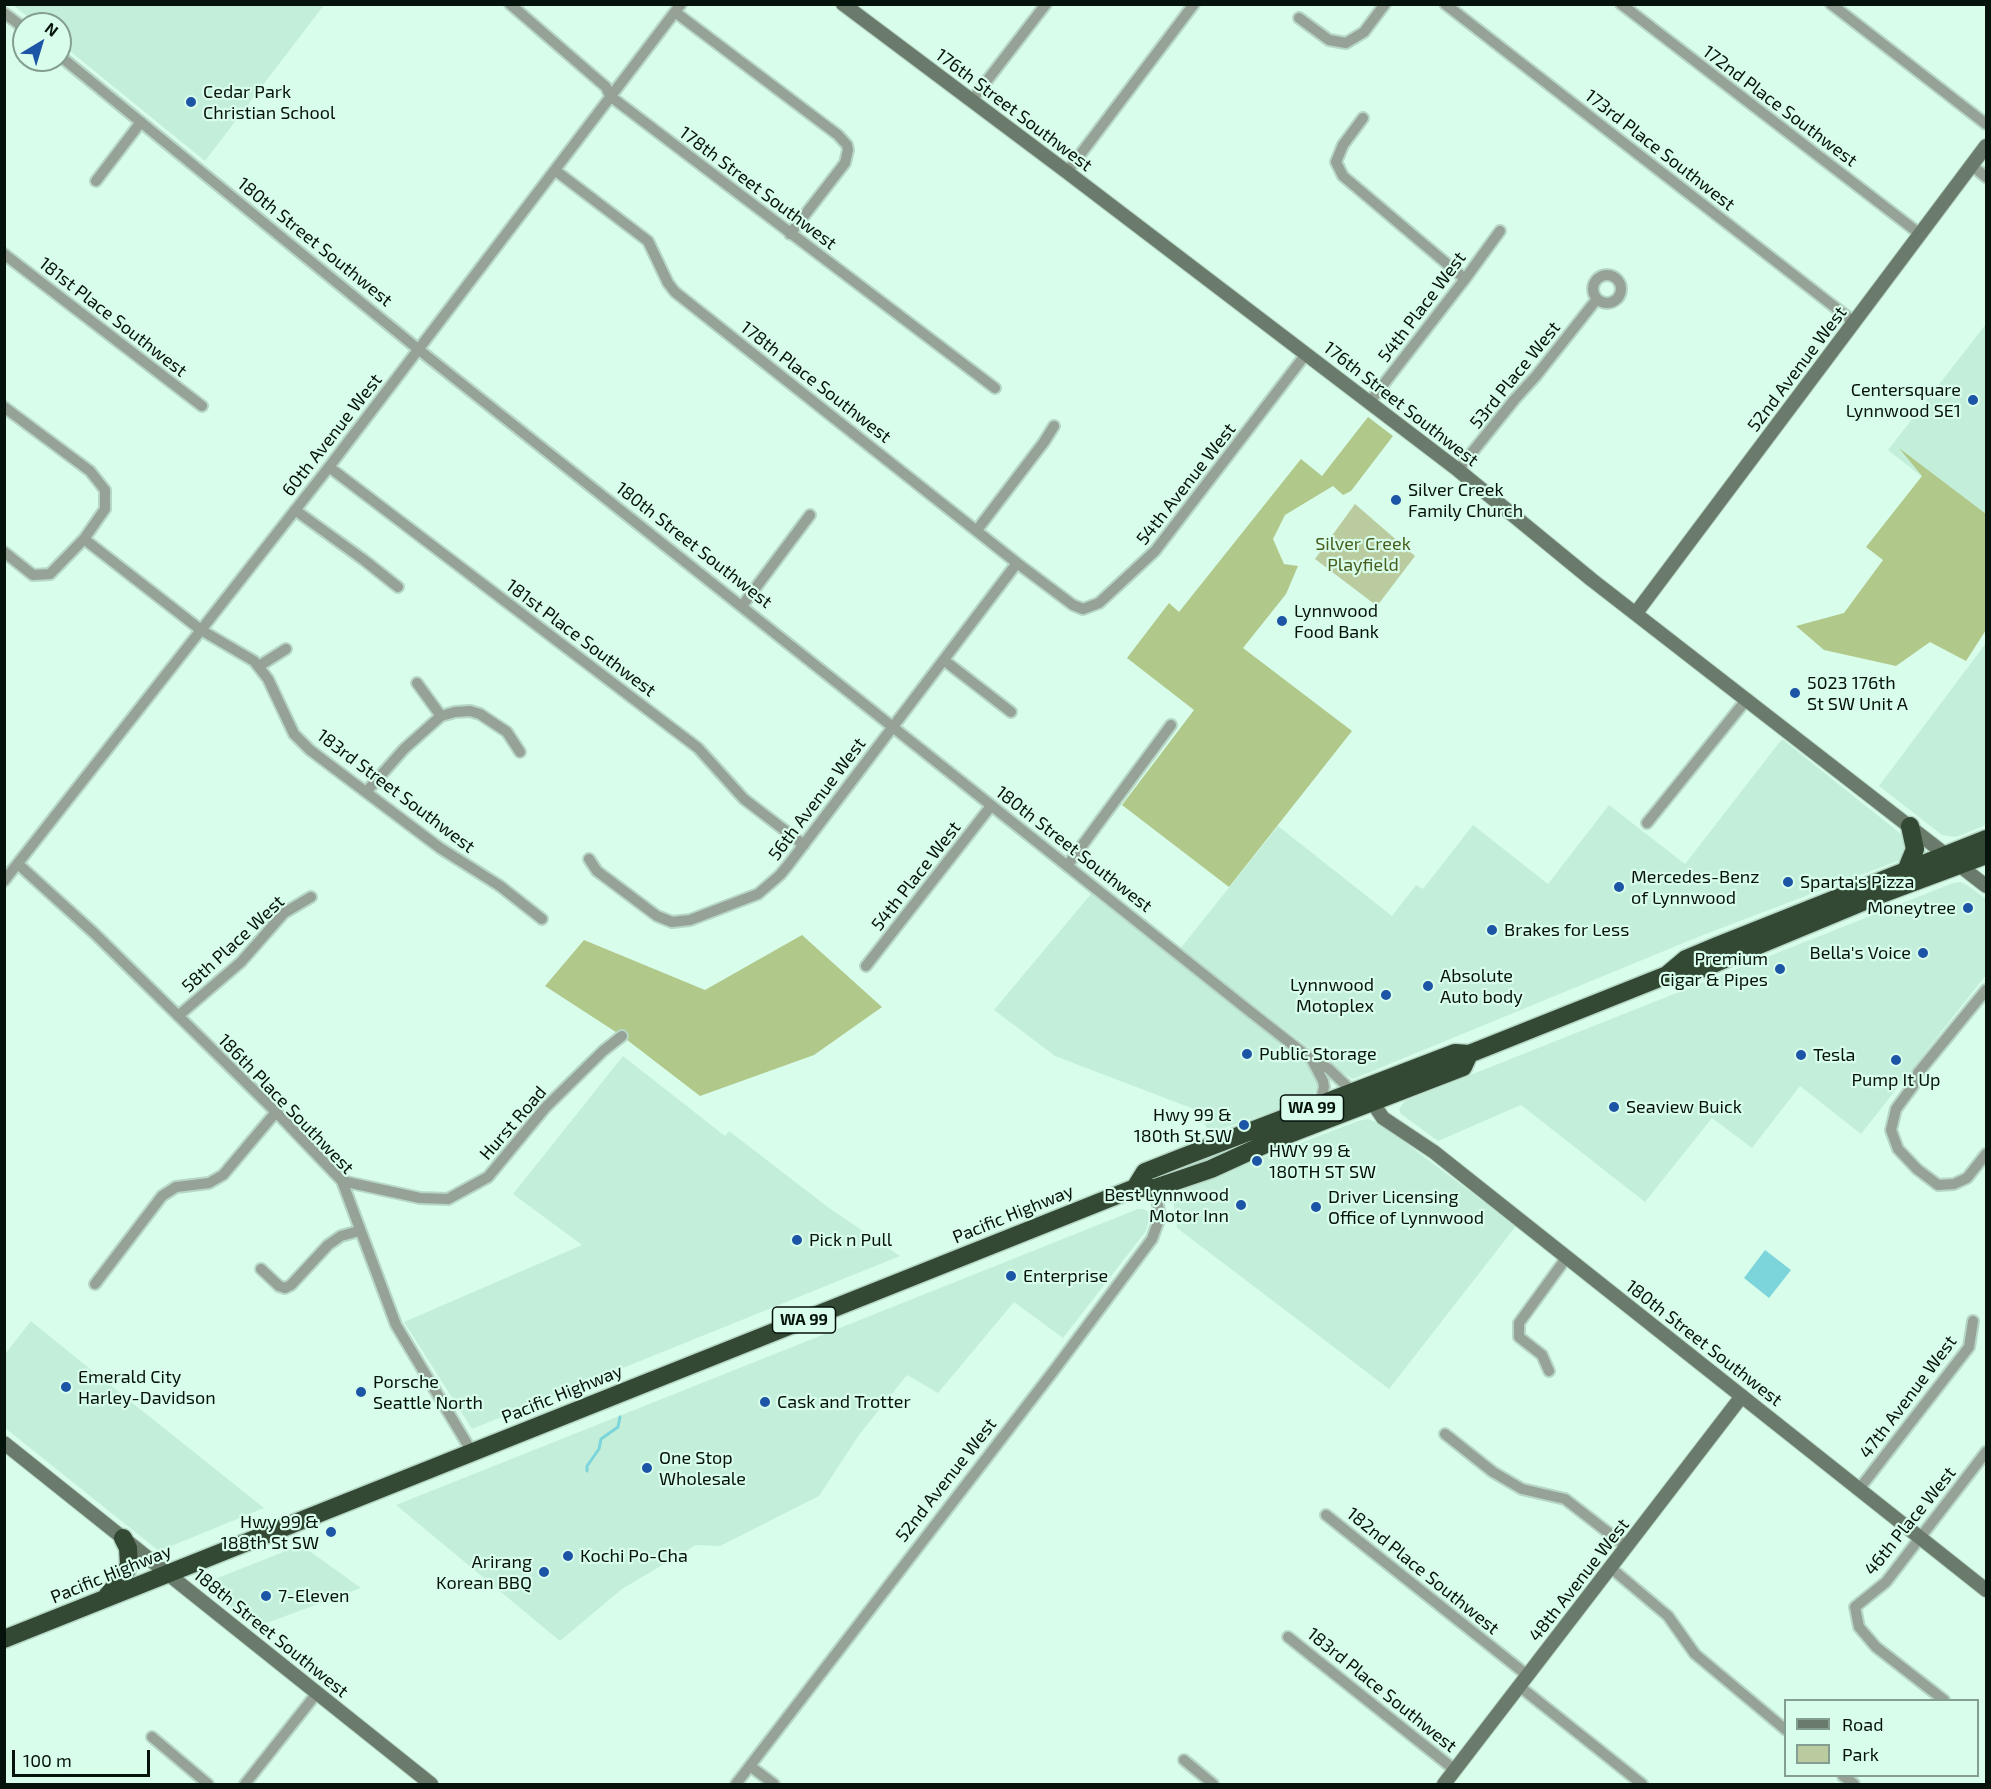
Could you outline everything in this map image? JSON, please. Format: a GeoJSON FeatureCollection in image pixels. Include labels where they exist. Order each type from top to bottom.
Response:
{"type":"FeatureCollection","features":[{"type":"Feature","properties":{"kind":"highway"},"geometry":{"type":"LineString","coordinates":[[1906,871],[1915,849],[1910,826]]}},
{"type":"Feature","properties":{"kind":"highway","name":"Pacific Highway"},"geometry":{"type":"LineString","coordinates":[[1667,975],[1689,974],[1884,893],[1954,859],[1986,840]]}},
{"type":"Feature","properties":{"kind":"highway","name":"Pacific Highway"},"geometry":{"type":"LineString","coordinates":[[1135,1188],[1145,1172],[1455,1053],[1469,1054],[1667,975],[1686,959],[1906,871],[1954,859],[1986,855]]}},
{"type":"Feature","properties":{"kind":"highway"},"geometry":{"type":"LineString","coordinates":[[1712,965],[1720,954],[1750,940],[1762,929]]}},
{"type":"Feature","properties":{"kind":"highway","name":"Pacific Highway"},"geometry":{"type":"LineString","coordinates":[[4,1639],[1135,1188],[1155,1188],[1211,1169],[1290,1134],[1463,1067],[1469,1054]]}},
{"type":"Feature","properties":{"kind":"highway"},"geometry":{"type":"LineString","coordinates":[[1372,1102],[1378,1091],[1391,1085],[1406,1071]]}},
{"type":"Feature","properties":{"kind":"highway"},"geometry":{"type":"LineString","coordinates":[[1290,1134],[1312,1117],[1345,1102],[1353,1092]]}},
{"type":"Feature","properties":{"kind":"highway"},"geometry":{"type":"LineString","coordinates":[[1155,1188],[1177,1160]]}},
{"type":"Feature","properties":{"kind":"highway"},"geometry":{"type":"LineString","coordinates":[[105,1599],[123,1577],[129,1565],[128,1548],[123,1538]]}},
{"type":"Feature","properties":{"kind":"street","name":"178th Street Southwest"},"geometry":{"type":"LineString","coordinates":[[510,4],[606,87],[610,96],[995,388]]}},
{"type":"Feature","properties":{"kind":"street","name":"176th Street Southwest"},"geometry":{"type":"LineString","coordinates":[[843,4],[1458,470],[1636,613],[1986,886]]}},
{"type":"Feature","properties":{"kind":"street"},"geometry":{"type":"LineString","coordinates":[[972,100],[1046,4]]}},
{"type":"Feature","properties":{"kind":"street"},"geometry":{"type":"LineString","coordinates":[[1067,172],[1194,4]]}},
{"type":"Feature","properties":{"kind":"street"},"geometry":{"type":"LineString","coordinates":[[1299,18],[1329,39],[1346,43],[1364,32],[1385,4]]}},
{"type":"Feature","properties":{"kind":"street","name":"173rd Place Southwest"},"geometry":{"type":"LineString","coordinates":[[1445,4],[1854,322]]}},
{"type":"Feature","properties":{"kind":"street","name":"172nd Place Southwest"},"geometry":{"type":"LineString","coordinates":[[1621,4],[1920,234]]}},
{"type":"Feature","properties":{"kind":"street"},"geometry":{"type":"LineString","coordinates":[[1831,4],[1986,124]]}},
{"type":"Feature","properties":{"kind":"street","name":"60th Avenue West"},"geometry":{"type":"LineString","coordinates":[[4,881],[329,467],[678,8]]}},
{"type":"Feature","properties":{"kind":"street"},"geometry":{"type":"LineString","coordinates":[[678,8],[838,135],[847,145],[845,163],[790,234]]}},
{"type":"Feature","properties":{"kind":"street","name":"180th Street Southwest"},"geometry":{"type":"LineString","coordinates":[[72,66],[418,349],[894,726],[991,806],[1310,1058],[1329,1069],[1353,1092]]}},
{"type":"Feature","properties":{"kind":"street"},"geometry":{"type":"LineString","coordinates":[[1363,118],[1343,145],[1336,162],[1343,176],[1465,279]]}},
{"type":"Feature","properties":{"kind":"street"},"geometry":{"type":"LineString","coordinates":[[96,181],[141,122]]}},
{"type":"Feature","properties":{"kind":"street","name":"52nd Avenue West"},"geometry":{"type":"LineString","coordinates":[[1636,613],[1986,146]]}},
{"type":"Feature","properties":{"kind":"street"},"geometry":{"type":"LineString","coordinates":[[1971,165],[1986,177]]}},
{"type":"Feature","properties":{"kind":"street","name":"178th Place Southwest"},"geometry":{"type":"LineString","coordinates":[[556,171],[648,241],[668,283],[675,292],[1017,563],[1074,605]]}},
{"type":"Feature","properties":{"kind":"street","name":"54th Place West"},"geometry":{"type":"LineString","coordinates":[[1369,403],[1500,231]]}},
{"type":"Feature","properties":{"kind":"street","name":"181st Place Southwest"},"geometry":{"type":"LineString","coordinates":[[4,254],[202,406]]}},
{"type":"Feature","properties":{"kind":"street","name":"53rd Place West"},"geometry":{"type":"LineString","coordinates":[[1458,470],[1597,299]]}},
{"type":"Feature","properties":{"kind":"street","name":"54th Avenue West"},"geometry":{"type":"LineString","coordinates":[[1074,605],[1083,609],[1092,607],[1144,563],[1192,505],[1306,354]]}},
{"type":"Feature","properties":{"kind":"street"},"geometry":{"type":"LineString","coordinates":[[4,406],[90,471],[105,490],[105,509],[84,539],[50,574],[33,575],[4,552]]}},
{"type":"Feature","properties":{"kind":"street"},"geometry":{"type":"LineString","coordinates":[[977,530],[1054,426]]}},
{"type":"Feature","properties":{"kind":"street","name":"181st Place Southwest"},"geometry":{"type":"LineString","coordinates":[[329,467],[698,748],[744,799],[804,845]]}},
{"type":"Feature","properties":{"kind":"street"},"geometry":{"type":"LineString","coordinates":[[295,510],[398,587]]}},
{"type":"Feature","properties":{"kind":"street"},"geometry":{"type":"LineString","coordinates":[[742,606],[810,515]]}},
{"type":"Feature","properties":{"kind":"street","name":"183rd Street Southwest"},"geometry":{"type":"LineString","coordinates":[[84,539],[201,630],[246,655],[259,666],[268,679],[294,734],[300,740],[440,848],[500,886],[542,919]]}},
{"type":"Feature","properties":{"kind":"street","name":"56th Avenue West"},"geometry":{"type":"LineString","coordinates":[[589,859],[597,871],[657,916],[677,922],[690,920],[758,894],[780,875],[804,845],[1017,563]]}},
{"type":"Feature","properties":{"kind":"street"},"geometry":{"type":"LineString","coordinates":[[259,666],[286,650]]}},
{"type":"Feature","properties":{"kind":"street"},"geometry":{"type":"LineString","coordinates":[[945,661],[1011,712]]}},
{"type":"Feature","properties":{"kind":"street"},"geometry":{"type":"LineString","coordinates":[[417,684],[441,716]]}},
{"type":"Feature","properties":{"kind":"street"},"geometry":{"type":"LineString","coordinates":[[1647,823],[1747,699]]}},
{"type":"Feature","properties":{"kind":"street"},"geometry":{"type":"LineString","coordinates":[[367,791],[404,749],[441,716],[463,711],[480,714],[507,732],[520,752]]}},
{"type":"Feature","properties":{"kind":"street"},"geometry":{"type":"LineString","coordinates":[[1067,866],[1172,725]]}},
{"type":"Feature","properties":{"kind":"street","name":"54th Place West"},"geometry":{"type":"LineString","coordinates":[[866,966],[991,806]]}},
{"type":"Feature","properties":{"kind":"street","name":"186th Place Southwest"},"geometry":{"type":"LineString","coordinates":[[18,864],[94,933],[276,1112],[342,1181],[396,1325],[472,1452]]}},
{"type":"Feature","properties":{"kind":"street","name":"58th Place West"},"geometry":{"type":"LineString","coordinates":[[178,1016],[241,963],[284,913],[311,897]]}},
{"type":"Feature","properties":{"kind":"street"},"geometry":{"type":"LineString","coordinates":[[1986,990],[1918,1073],[1913,1086],[1896,1109],[1892,1130],[1898,1149],[1917,1169],[1938,1185],[1954,1184],[1967,1178],[1986,1154]]}},
{"type":"Feature","properties":{"kind":"street","name":"Hurst Road"},"geometry":{"type":"LineString","coordinates":[[342,1181],[420,1198],[448,1199],[488,1177],[545,1108],[603,1051],[622,1036]]}},
{"type":"Feature","properties":{"kind":"street"},"geometry":{"type":"LineString","coordinates":[[1310,1058],[1323,1081],[1320,1105]]}},
{"type":"Feature","properties":{"kind":"street"},"geometry":{"type":"LineString","coordinates":[[1395,1094],[1392,1117],[1397,1126]]}},
{"type":"Feature","properties":{"kind":"street","name":"180th Street Southwest"},"geometry":{"type":"LineString","coordinates":[[1372,1102],[1380,1115],[1434,1152],[1986,1590]]}},
{"type":"Feature","properties":{"kind":"street"},"geometry":{"type":"LineString","coordinates":[[95,1284],[162,1196],[177,1187],[209,1183],[223,1175],[276,1112]]}},
{"type":"Feature","properties":{"kind":"street","name":"52nd Avenue West"},"geometry":{"type":"LineString","coordinates":[[736,1785],[1152,1239],[1160,1217],[1155,1188]]}},
{"type":"Feature","properties":{"kind":"street"},"geometry":{"type":"LineString","coordinates":[[261,1269],[279,1286],[285,1288],[291,1285],[328,1245],[341,1236],[359,1231]]}},
{"type":"Feature","properties":{"kind":"street"},"geometry":{"type":"LineString","coordinates":[[1549,1371],[1542,1355],[1519,1337],[1519,1323],[1567,1257]]}},
{"type":"Feature","properties":{"kind":"street","name":"47th Avenue West"},"geometry":{"type":"LineString","coordinates":[[1860,1488],[1969,1347],[1973,1321]]}},
{"type":"Feature","properties":{"kind":"street","name":"48th Avenue West"},"geometry":{"type":"LineString","coordinates":[[1444,1785],[1742,1396]]}},
{"type":"Feature","properties":{"kind":"street"},"geometry":{"type":"LineString","coordinates":[[1445,1434],[1493,1472],[1522,1489],[1565,1499],[1627,1547]]}},
{"type":"Feature","properties":{"kind":"street","name":"188th Street Southwest"},"geometry":{"type":"LineString","coordinates":[[4,1443],[431,1785]]}},
{"type":"Feature","properties":{"kind":"street","name":"46th Place West"},"geometry":{"type":"LineString","coordinates":[[1941,1699],[1876,1647],[1859,1627],[1855,1607],[1886,1582],[1986,1452]]}},
{"type":"Feature","properties":{"kind":"street","name":"182nd Place Southwest"},"geometry":{"type":"LineString","coordinates":[[1326,1515],[1642,1785]]}},
{"type":"Feature","properties":{"kind":"street"},"geometry":{"type":"LineString","coordinates":[[1611,1568],[1668,1616],[1695,1654],[1784,1729]]}},
{"type":"Feature","properties":{"kind":"street","name":"183rd Place Southwest"},"geometry":{"type":"LineString","coordinates":[[1288,1636],[1455,1770]]}},
{"type":"Feature","properties":{"kind":"street"},"geometry":{"type":"LineString","coordinates":[[245,1785],[317,1693]]}},
{"type":"Feature","properties":{"kind":"street"},"geometry":{"type":"LineString","coordinates":[[152,1737],[208,1785]]}},
{"type":"Feature","properties":{"kind":"street"},"geometry":{"type":"LineString","coordinates":[[1184,1761],[1213,1785]]}},
{"type":"Feature","properties":{"kind":"street"},"geometry":{"type":"LineString","coordinates":[[750,1766],[774,1785]]}},
{"type":"Feature","properties":{"kind":"shaded area","name":"Cedar Park Christian School"},"geometry":{"type":"Polygon","coordinates":[[[13,5],[324,5],[205,161],[72,53],[72,12],[22,12],[13,5]]]}},
{"type":"Feature","properties":{"kind":"shaded area"},"geometry":{"type":"Polygon","coordinates":[[[1986,324],[1986,527],[1888,450],[1986,324]]]}},
{"type":"Feature","properties":{"kind":"shaded area"},"geometry":{"type":"Polygon","coordinates":[[[1986,643],[1986,825],[1956,837],[1942,835],[1879,786],[1986,643]]]}},
{"type":"Feature","properties":{"kind":"shaded area"},"geometry":{"type":"Polygon","coordinates":[[[1782,739],[1901,834],[1907,849],[1903,859],[1703,935],[1353,1079],[1338,1070],[1180,949],[1278,826],[1392,916],[1416,885],[1423,889],[1473,825],[1548,884],[1609,805],[1685,864],[1782,739]]]}},
{"type":"Feature","properties":{"kind":"shaded area"},"geometry":{"type":"Polygon","coordinates":[[[1960,882],[1986,899],[1986,975],[1861,1134],[1800,1086],[1752,1148],[1712,1118],[1645,1202],[1521,1105],[1438,1141],[1401,1114],[1399,1109],[1405,1101],[1960,882]]]}},
{"type":"Feature","properties":{"kind":"shaded area"},"geometry":{"type":"Polygon","coordinates":[[[1091,894],[1303,1060],[1313,1072],[1317,1083],[1311,1099],[1209,1133],[1199,1111],[1055,1056],[994,1010],[1091,894]]]}},
{"type":"Feature","properties":{"kind":"shaded area","name":"Pick n Pull"},"geometry":{"type":"Polygon","coordinates":[[[623,1056],[725,1136],[729,1131],[829,1208],[900,1256],[472,1429],[404,1322],[582,1245],[513,1194],[623,1056]]]}},
{"type":"Feature","properties":{"kind":"shaded area"},"geometry":{"type":"Polygon","coordinates":[[[1368,1119],[1379,1123],[1516,1226],[1389,1389],[1177,1228],[1173,1198],[1176,1191],[1368,1119]]]}},
{"type":"Feature","properties":{"kind":"shaded area"},"geometry":{"type":"Polygon","coordinates":[[[1138,1209],[1148,1212],[1149,1220],[1146,1231],[1063,1338],[1014,1302],[938,1393],[907,1375],[859,1435],[819,1496],[720,1546],[696,1545],[622,1589],[560,1641],[396,1505],[1138,1209]]]}},
{"type":"Feature","properties":{"kind":"shaded area"},"geometry":{"type":"Polygon","coordinates":[[[31,1321],[264,1508],[159,1551],[5,1428],[5,1354],[31,1321]]]}},
{"type":"Feature","properties":{"kind":"shaded area"},"geometry":{"type":"Polygon","coordinates":[[[301,1545],[361,1588],[256,1627],[213,1593],[211,1587],[215,1579],[301,1545]]]}},
{"type":"Feature","properties":{"kind":"green space"},"geometry":{"type":"Polygon","coordinates":[[[1368,417],[1393,436],[1351,491],[1343,495],[1333,486],[1285,515],[1273,539],[1284,564],[1298,566],[1286,594],[1243,648],[1352,731],[1229,887],[1122,805],[1194,710],[1127,658],[1169,603],[1179,612],[1301,459],[1322,476],[1368,417]]]}},
{"type":"Feature","properties":{"kind":"green space"},"geometry":{"type":"Polygon","coordinates":[[[1899,448],[1986,514],[1986,630],[1966,661],[1930,642],[1896,666],[1824,650],[1796,626],[1844,613],[1883,560],[1866,547],[1922,476],[1899,448]]]}},
{"type":"Feature","properties":{"kind":"green space","name":"Silver Creek Playfield"},"geometry":{"type":"Polygon","coordinates":[[[1355,504],[1415,556],[1377,606],[1315,559],[1355,504]]]}},
{"type":"Feature","properties":{"kind":"green space"},"geometry":{"type":"Polygon","coordinates":[[[802,935],[882,1007],[814,1055],[700,1096],[622,1036],[545,986],[584,940],[705,990],[802,935]]]}},
{"type":"Feature","properties":{"kind":"water"},"geometry":{"type":"Polygon","coordinates":[[[1765,1250],[1791,1270],[1769,1298],[1744,1278],[1765,1250]]]}},
{"type":"Feature","properties":{"kind":"waterway"},"geometry":{"type":"LineString","coordinates":[[587,1471],[587,1466],[599,1449],[601,1439],[618,1427],[620,1417]]}},
{"type":"Feature","properties":{"kind":"place","name":"Cedar Park Christian School"},"geometry":{"type":"Point","coordinates":[191,102]}},
{"type":"Feature","properties":{"kind":"place","name":"Centersquare Lynnwood SE1"},"geometry":{"type":"Point","coordinates":[1973,400]}},
{"type":"Feature","properties":{"kind":"place","name":"Silver Creek Family Church"},"geometry":{"type":"Point","coordinates":[1396,500]}},
{"type":"Feature","properties":{"kind":"place","name":"Lynnwood Food Bank"},"geometry":{"type":"Point","coordinates":[1282,621]}},
{"type":"Feature","properties":{"kind":"place","name":"5023 176th St SW Unit A"},"geometry":{"type":"Point","coordinates":[1795,693]}},
{"type":"Feature","properties":{"kind":"place","name":"Sparta's Pizza"},"geometry":{"type":"Point","coordinates":[1788,882]}},
{"type":"Feature","properties":{"kind":"place","name":"Mercedes-Benz of Lynnwood"},"geometry":{"type":"Point","coordinates":[1619,887]}},
{"type":"Feature","properties":{"kind":"place","name":"Moneytree"},"geometry":{"type":"Point","coordinates":[1968,908]}},
{"type":"Feature","properties":{"kind":"place","name":"Brakes for Less"},"geometry":{"type":"Point","coordinates":[1492,930]}},
{"type":"Feature","properties":{"kind":"place","name":"Bella's Voice"},"geometry":{"type":"Point","coordinates":[1923,953]}},
{"type":"Feature","properties":{"kind":"place","name":"Premium Cigar & Pipes"},"geometry":{"type":"Point","coordinates":[1780,969]}},
{"type":"Feature","properties":{"kind":"place","name":"Absolute Auto body"},"geometry":{"type":"Point","coordinates":[1428,986]}},
{"type":"Feature","properties":{"kind":"place","name":"Lynnwood Motoplex"},"geometry":{"type":"Point","coordinates":[1386,995]}},
{"type":"Feature","properties":{"kind":"place","name":"Public Storage"},"geometry":{"type":"Point","coordinates":[1247,1054]}},
{"type":"Feature","properties":{"kind":"place","name":"Tesla"},"geometry":{"type":"Point","coordinates":[1801,1055]}},
{"type":"Feature","properties":{"kind":"place","name":"Pump It Up"},"geometry":{"type":"Point","coordinates":[1896,1060]}},
{"type":"Feature","properties":{"kind":"place","name":"Seaview Buick"},"geometry":{"type":"Point","coordinates":[1614,1107]}},
{"type":"Feature","properties":{"kind":"place","name":"Hwy 99 & 180th St SW"},"geometry":{"type":"Point","coordinates":[1244,1125]}},
{"type":"Feature","properties":{"kind":"place","name":"HWY 99 & 180TH ST SW"},"geometry":{"type":"Point","coordinates":[1257,1161]}},
{"type":"Feature","properties":{"kind":"place","name":"Best Lynnwood Motor Inn"},"geometry":{"type":"Point","coordinates":[1241,1205]}},
{"type":"Feature","properties":{"kind":"place","name":"Driver Licensing Office of Lynnwood"},"geometry":{"type":"Point","coordinates":[1316,1207]}},
{"type":"Feature","properties":{"kind":"place","name":"Pick n Pull"},"geometry":{"type":"Point","coordinates":[797,1240]}},
{"type":"Feature","properties":{"kind":"place","name":"Enterprise"},"geometry":{"type":"Point","coordinates":[1011,1276]}},
{"type":"Feature","properties":{"kind":"place","name":"Emerald City Harley-Davidson"},"geometry":{"type":"Point","coordinates":[66,1387]}},
{"type":"Feature","properties":{"kind":"place","name":"Porsche Seattle North"},"geometry":{"type":"Point","coordinates":[361,1392]}},
{"type":"Feature","properties":{"kind":"place","name":"Cask and Trotter"},"geometry":{"type":"Point","coordinates":[765,1402]}},
{"type":"Feature","properties":{"kind":"place","name":"One Stop Wholesale"},"geometry":{"type":"Point","coordinates":[647,1468]}},
{"type":"Feature","properties":{"kind":"place","name":"Hwy 99 & 188th St SW"},"geometry":{"type":"Point","coordinates":[331,1532]}},
{"type":"Feature","properties":{"kind":"place","name":"Kochi Po-Cha"},"geometry":{"type":"Point","coordinates":[568,1556]}},
{"type":"Feature","properties":{"kind":"place","name":"Arirang Korean BBQ"},"geometry":{"type":"Point","coordinates":[544,1572]}},
{"type":"Feature","properties":{"kind":"place","name":"7-Eleven"},"geometry":{"type":"Point","coordinates":[266,1596]}}]}
